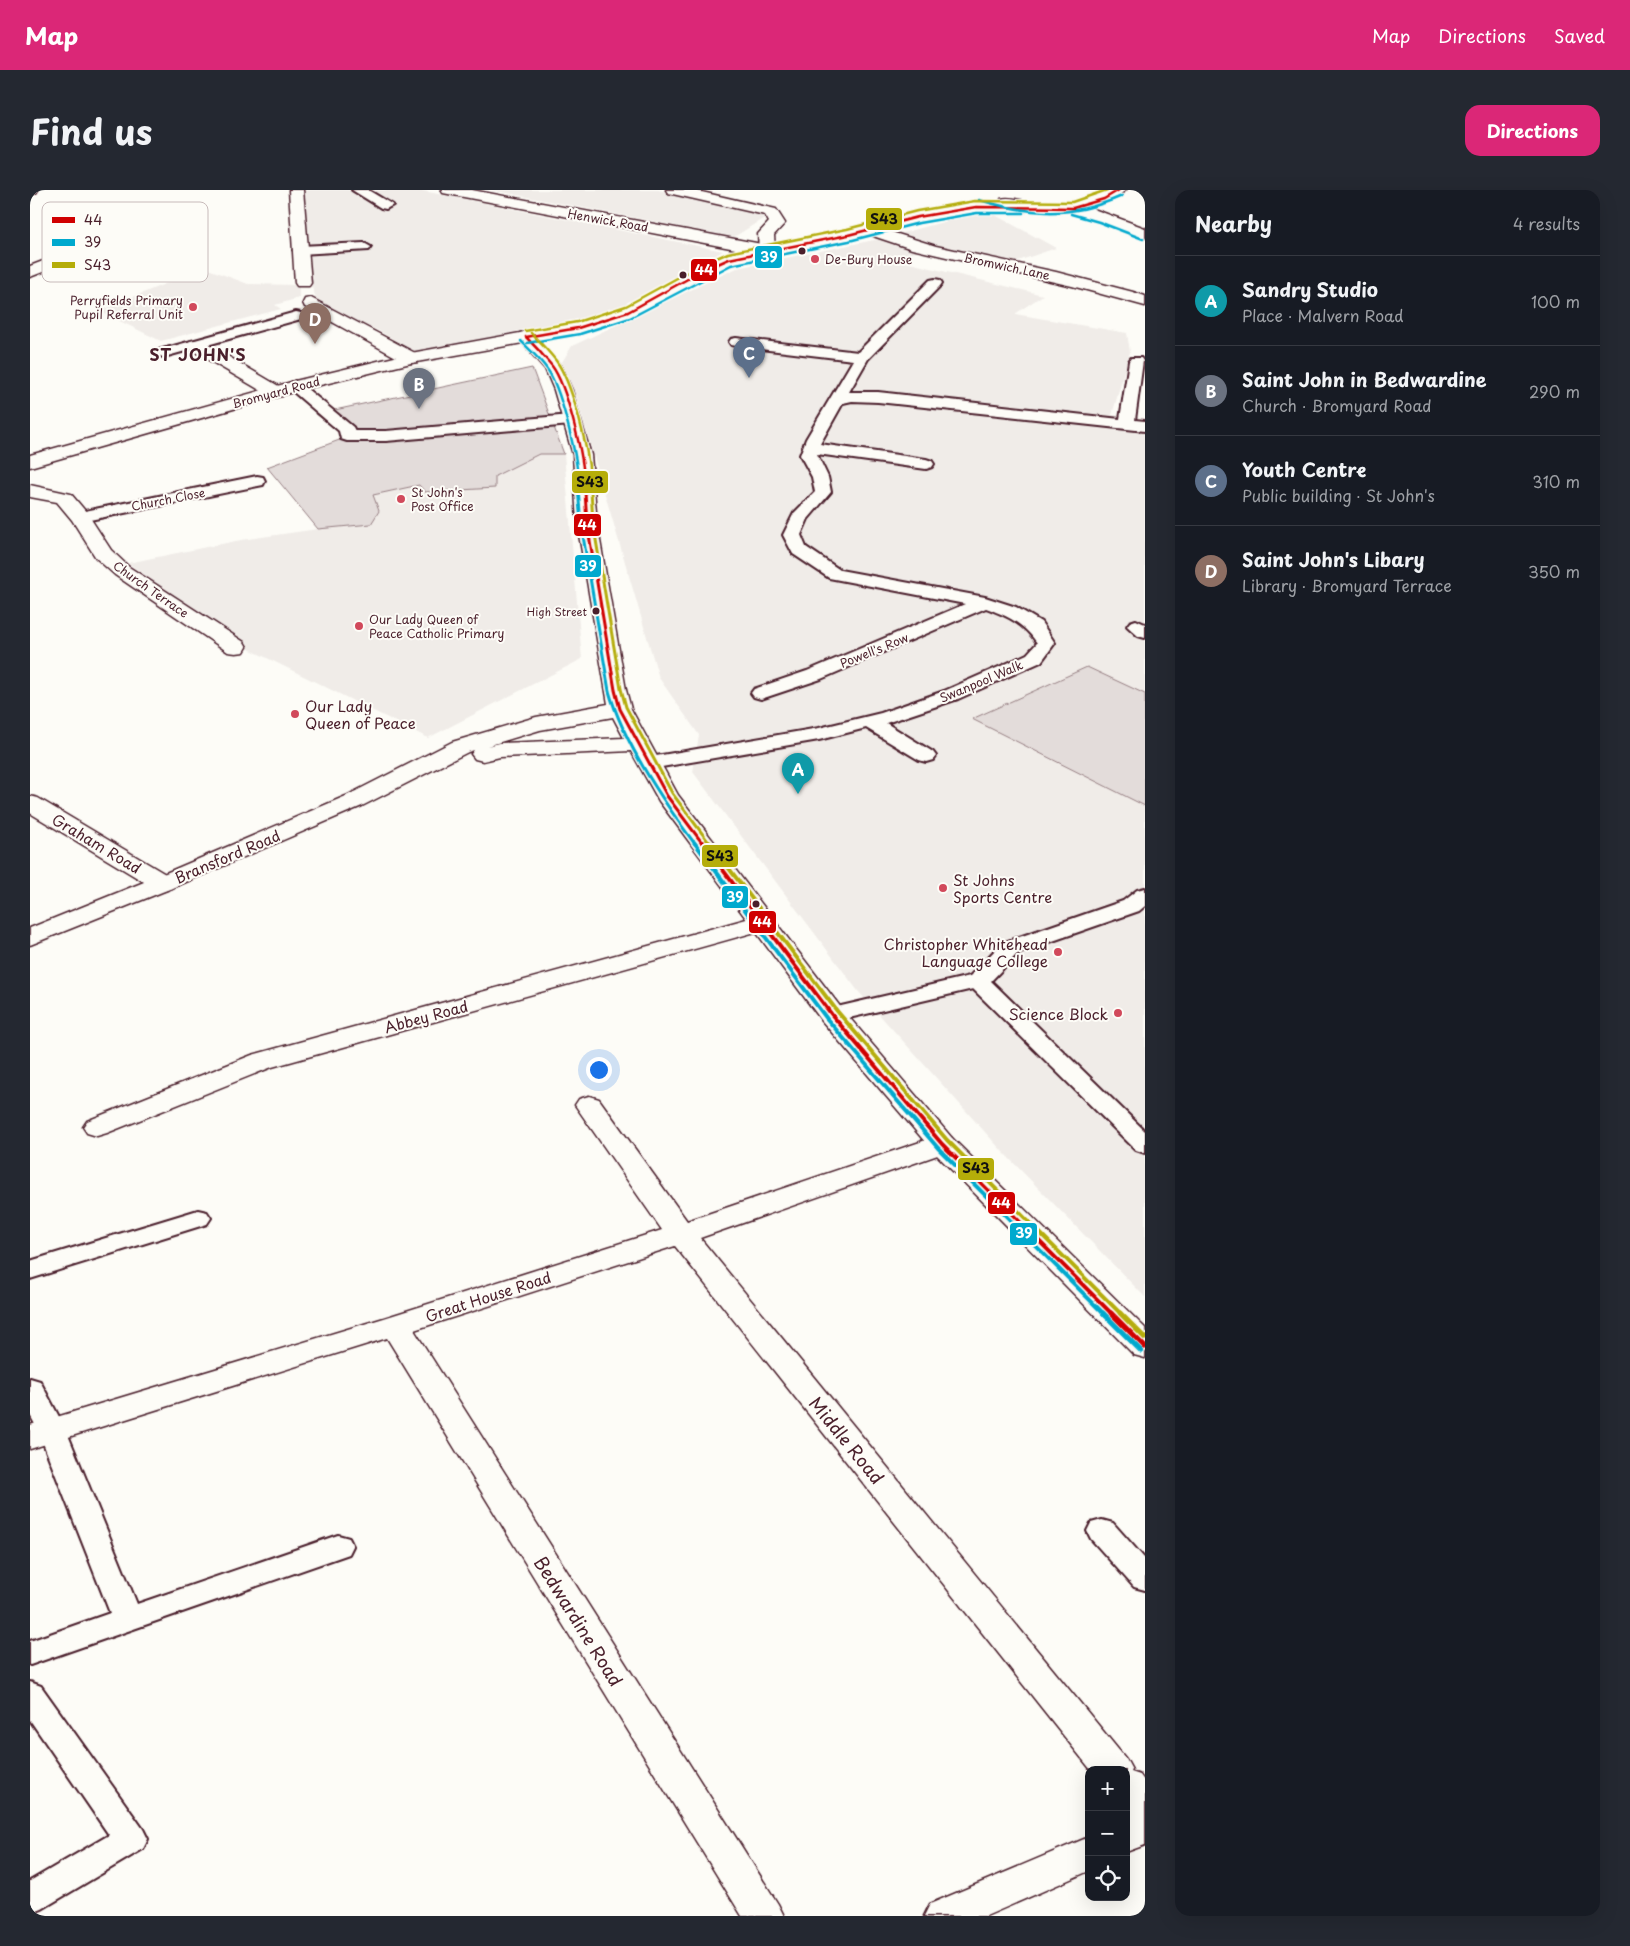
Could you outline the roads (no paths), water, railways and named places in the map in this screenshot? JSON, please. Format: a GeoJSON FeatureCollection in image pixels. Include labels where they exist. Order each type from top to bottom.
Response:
{"type":"FeatureCollection","features":[{"type":"Feature","properties":{"kind":"main road"},"geometry":{"type":"LineString","coordinates":[[296,190],[304,283]]}},
{"type":"Feature","properties":{"kind":"main road","name":"Henwick Road"},"geometry":{"type":"LineString","coordinates":[[448,190],[767,250]]}},
{"type":"Feature","properties":{"kind":"main road"},"geometry":{"type":"LineString","coordinates":[[673,190],[771,212],[777,223],[766,234],[767,250]]}},
{"type":"Feature","properties":{"kind":"main road"},"geometry":{"type":"LineString","coordinates":[[918,217],[951,198],[959,190]]}},
{"type":"Feature","properties":{"kind":"main road"},"geometry":{"type":"LineString","coordinates":[[969,190],[1023,207]]}},
{"type":"Feature","properties":{"kind":"main road"},"geometry":{"type":"LineString","coordinates":[[1073,208],[1104,199],[1120,190]]}},
{"type":"Feature","properties":{"kind":"main road"},"geometry":{"type":"LineString","coordinates":[[526,337],[578,328],[628,312],[702,271],[729,259],[869,230],[918,217],[976,208],[1073,208],[1101,216],[1145,233]]}},
{"type":"Feature","properties":{"kind":"main road","name":"Bromwich Lane"},"geometry":{"type":"LineString","coordinates":[[869,230],[892,240],[929,250],[1098,287],[1145,301]]}},
{"type":"Feature","properties":{"kind":"main road"},"geometry":{"type":"LineString","coordinates":[[30,272],[42,267]]}},
{"type":"Feature","properties":{"kind":"main road"},"geometry":{"type":"LineString","coordinates":[[311,303],[411,358]]}},
{"type":"Feature","properties":{"kind":"main road"},"geometry":{"type":"LineString","coordinates":[[526,337],[553,367],[563,390],[582,455],[587,523],[615,690],[620,709],[668,796],[761,923],[832,1015],[942,1144],[1145,1348]]}},
{"type":"Feature","properties":{"kind":"main road","name":"Bromyard Road"},"geometry":{"type":"LineString","coordinates":[[30,461],[295,386],[411,358],[526,337]]}},
{"type":"Feature","properties":{"kind":"main road"},"geometry":{"type":"LineString","coordinates":[[196,345],[276,392]]}},
{"type":"Feature","properties":{"kind":"main road","name":"Church Terrace"},"geometry":{"type":"LineString","coordinates":[[30,491],[64,498],[80,517],[103,554],[122,571],[236,647]]}},
{"type":"Feature","properties":{"kind":"main road","name":"Bransford Road"},"geometry":{"type":"LineString","coordinates":[[30,937],[164,884],[354,801],[460,747],[536,724],[620,709]]}},
{"type":"Feature","properties":{"kind":"main road","name":"Bransford Road"},"geometry":{"type":"LineString","coordinates":[[421,768],[500,750],[644,753]]}},
{"type":"Feature","properties":{"kind":"main road","name":"Graham Road"},"geometry":{"type":"LineString","coordinates":[[30,803],[164,884]]}},
{"type":"Feature","properties":{"kind":"main road","name":"Abbey Road"},"geometry":{"type":"LineString","coordinates":[[97,1127],[262,1061],[761,923]]}},
{"type":"Feature","properties":{"kind":"main road","name":"Middle Road"},"geometry":{"type":"LineString","coordinates":[[589,1105],[681,1234],[1110,1766]]}},
{"type":"Feature","properties":{"kind":"main road","name":"Great House Road"},"geometry":{"type":"LineString","coordinates":[[41,1433],[395,1325],[681,1234],[942,1144]]}},
{"type":"Feature","properties":{"kind":"main road","name":"Bedwardine Road"},"geometry":{"type":"LineString","coordinates":[[395,1325],[764,1916]]}},
{"type":"Feature","properties":{"kind":"main road"},"geometry":{"type":"LineString","coordinates":[[1130,1791],[1145,1810]]}},
{"type":"Feature","properties":{"kind":"main road"},"geometry":{"type":"LineString","coordinates":[[1130,1834],[1145,1828]]}},
{"type":"Feature","properties":{"kind":"main road"},"geometry":{"type":"LineString","coordinates":[[944,1916],[1085,1855]]}},
{"type":"Feature","properties":{"kind":"lane"},"geometry":{"type":"LineString","coordinates":[[358,190],[386,205]]}},
{"type":"Feature","properties":{"kind":"lane"},"geometry":{"type":"LineString","coordinates":[[300,250],[364,247]]}},
{"type":"Feature","properties":{"kind":"lane"},"geometry":{"type":"LineString","coordinates":[[926,464],[811,448],[862,357],[935,283]]}},
{"type":"Feature","properties":{"kind":"lane"},"geometry":{"type":"LineString","coordinates":[[164,353],[296,316]]}},
{"type":"Feature","properties":{"kind":"lane"},"geometry":{"type":"LineString","coordinates":[[736,342],[862,357]]}},
{"type":"Feature","properties":{"kind":"lane"},"geometry":{"type":"LineString","coordinates":[[1128,424],[1136,361]]}},
{"type":"Feature","properties":{"kind":"lane"},"geometry":{"type":"LineString","coordinates":[[295,386],[315,408],[347,430],[347,436],[386,436],[571,420]]}},
{"type":"Feature","properties":{"kind":"lane"},"geometry":{"type":"LineString","coordinates":[[837,400],[851,396],[878,397],[1145,426]]}},
{"type":"Feature","properties":{"kind":"lane","name":"Swanpool Walk"},"geometry":{"type":"LineString","coordinates":[[644,753],[819,734],[870,722],[951,695],[1034,658],[1046,643],[1035,626],[1010,611],[985,602],[835,574],[799,550],[792,535],[800,517],[823,492],[820,477],[808,454],[811,448]]}},
{"type":"Feature","properties":{"kind":"lane","name":"Church Close"},"geometry":{"type":"LineString","coordinates":[[80,517],[257,481]]}},
{"type":"Feature","properties":{"kind":"lane","name":"Powell's Row"},"geometry":{"type":"LineString","coordinates":[[760,693],[814,675],[985,602]]}},
{"type":"Feature","properties":{"kind":"lane"},"geometry":{"type":"LineString","coordinates":[[870,722],[926,756]]}},
{"type":"Feature","properties":{"kind":"lane"},"geometry":{"type":"LineString","coordinates":[[832,1015],[978,980],[1010,948],[1131,906],[1145,895]]}},
{"type":"Feature","properties":{"kind":"lane"},"geometry":{"type":"LineString","coordinates":[[978,980],[1145,1145]]}},
{"type":"Feature","properties":{"kind":"lane"},"geometry":{"type":"LineString","coordinates":[[30,1270],[198,1218]]}},
{"type":"Feature","properties":{"kind":"lane"},"geometry":{"type":"LineString","coordinates":[[30,1388],[41,1433],[128,1619]]}},
{"type":"Feature","properties":{"kind":"lane"},"geometry":{"type":"LineString","coordinates":[[1102,1531],[1145,1578]]}},
{"type":"Feature","properties":{"kind":"lane"},"geometry":{"type":"LineString","coordinates":[[30,1653],[338,1546]]}},
{"type":"Feature","properties":{"kind":"lane"},"geometry":{"type":"LineString","coordinates":[[30,1695],[131,1839],[30,1899]]}},
{"type":"Feature","properties":{"kind":"place","name":"De-Bury House"},"geometry":{"type":"Point","coordinates":[815,259]}},
{"type":"Feature","properties":{"kind":"place","name":"Perryfields Primary Pupil Referral Unit"},"geometry":{"type":"Point","coordinates":[193,307]}},
{"type":"Feature","properties":{"kind":"place","name":"Saint John's Libary"},"geometry":{"type":"Point","coordinates":[315,344]}},
{"type":"Feature","properties":{"kind":"place","name":"Youth Centre"},"geometry":{"type":"Point","coordinates":[749,378]}},
{"type":"Feature","properties":{"kind":"place","name":"Saint John in Bedwardine"},"geometry":{"type":"Point","coordinates":[419,409]}},
{"type":"Feature","properties":{"kind":"place","name":"St John's Post Office"},"geometry":{"type":"Point","coordinates":[401,499]}},
{"type":"Feature","properties":{"kind":"place","name":"High Street"},"geometry":{"type":"Point","coordinates":[596,611]}},
{"type":"Feature","properties":{"kind":"place","name":"Our Lady Queen of Peace Catholic Primary"},"geometry":{"type":"Point","coordinates":[359,626]}},
{"type":"Feature","properties":{"kind":"place","name":"Our Lady Queen of Peace"},"geometry":{"type":"Point","coordinates":[295,714]}},
{"type":"Feature","properties":{"kind":"place","name":"Sandry Studio"},"geometry":{"type":"Point","coordinates":[798,794]}},
{"type":"Feature","properties":{"kind":"place","name":"St Johns Sports Centre"},"geometry":{"type":"Point","coordinates":[943,888]}},
{"type":"Feature","properties":{"kind":"place","name":"Christopher Whitehead Language College"},"geometry":{"type":"Point","coordinates":[1058,952]}},
{"type":"Feature","properties":{"kind":"place","name":"Science Block"},"geometry":{"type":"Point","coordinates":[1118,1013]}},
{"type":"Feature","properties":{"kind":"district","name":"ST JOHN'S"},"geometry":{"type":"Point","coordinates":[198,354]}}]}
